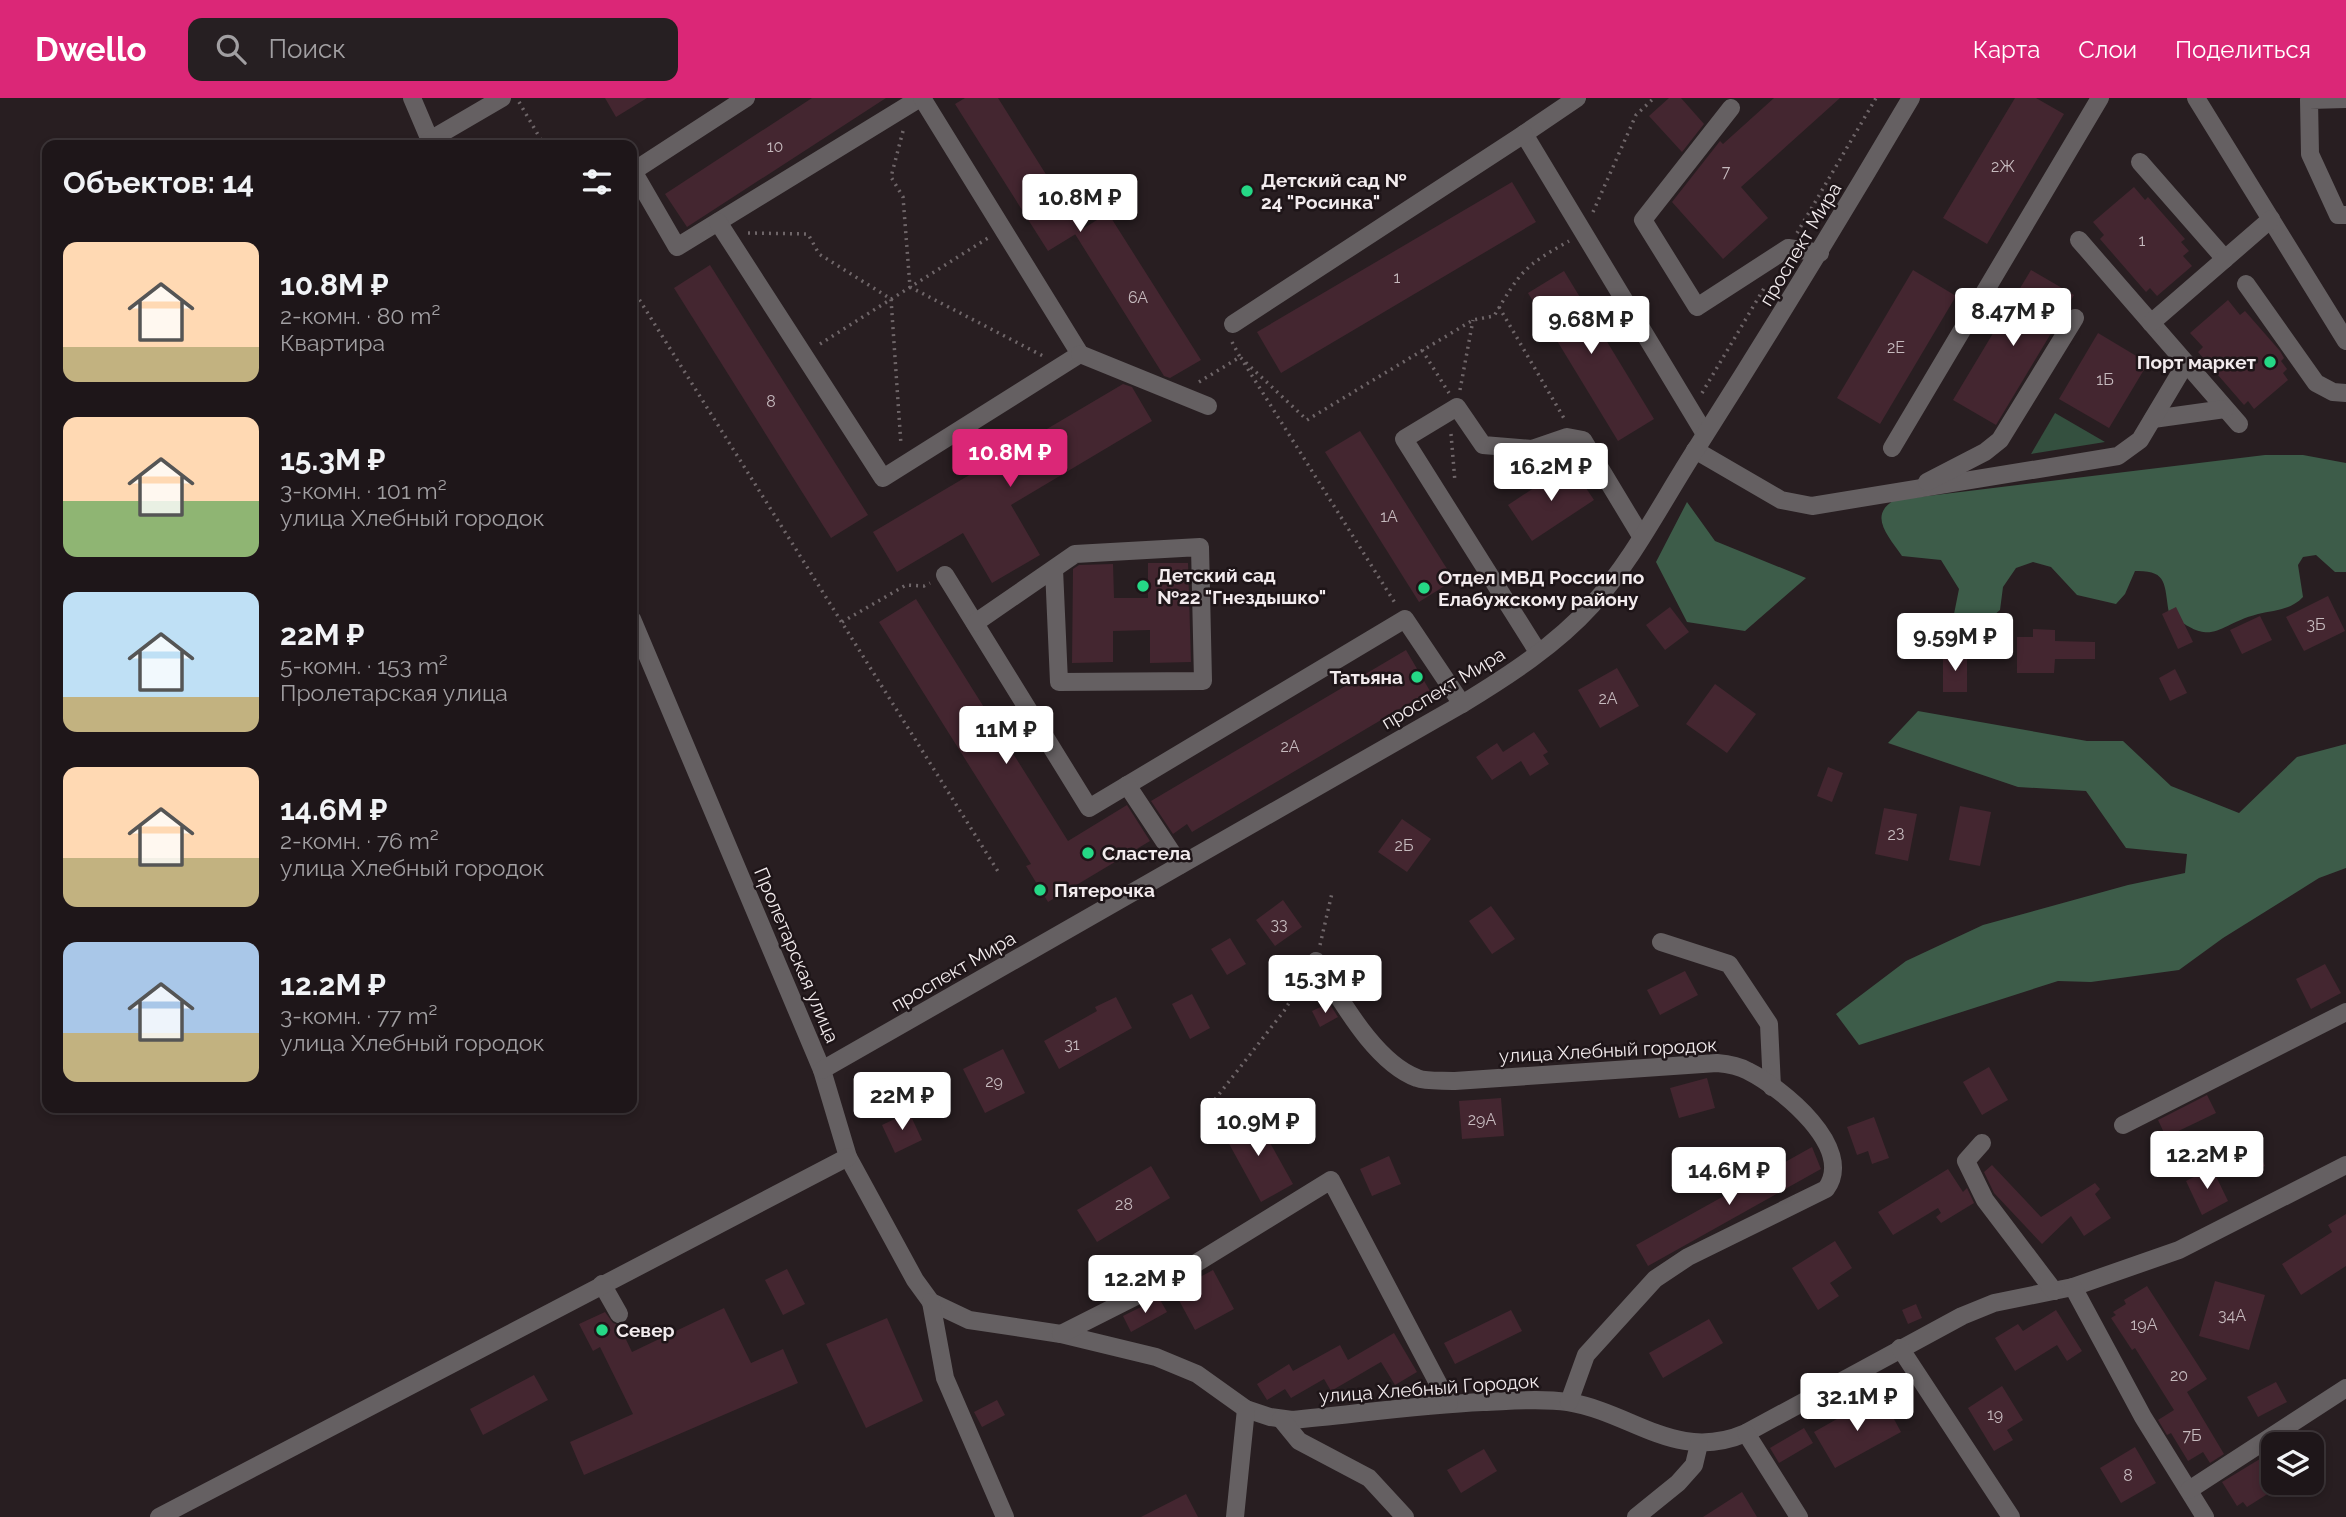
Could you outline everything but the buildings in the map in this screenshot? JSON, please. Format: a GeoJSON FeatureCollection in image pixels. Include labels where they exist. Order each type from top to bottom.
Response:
{"type":"FeatureCollection","features":[{"type":"Feature","properties":{"kind":"street"},"geometry":{"type":"LineString","coordinates":[[412,98],[430,140]]}},
{"type":"Feature","properties":{"kind":"street"},"geometry":{"type":"LineString","coordinates":[[434,140],[502,98]]}},
{"type":"Feature","properties":{"kind":"street"},"geometry":{"type":"LineString","coordinates":[[637,169],[746,98]]}},
{"type":"Feature","properties":{"kind":"street"},"geometry":{"type":"LineString","coordinates":[[1233,324],[1577,98]]}},
{"type":"Feature","properties":{"kind":"street","name":"проспект Мира"},"geometry":{"type":"LineString","coordinates":[[822,1070],[1462,704],[1500,681],[1592,605],[1641,536],[1819,253],[1912,98]]}},
{"type":"Feature","properties":{"kind":"street"},"geometry":{"type":"LineString","coordinates":[[1892,448],[2100,98]]}},
{"type":"Feature","properties":{"kind":"street"},"geometry":{"type":"LineString","coordinates":[[2196,98],[2346,341]]}},
{"type":"Feature","properties":{"kind":"street"},"geometry":{"type":"LineString","coordinates":[[2346,99],[2309,100],[2310,154],[2338,215],[2346,215]]}},
{"type":"Feature","properties":{"kind":"street"},"geometry":{"type":"LineString","coordinates":[[637,180],[677,247],[722,228],[917,100],[1003,229],[1080,354],[1208,405]]}},
{"type":"Feature","properties":{"kind":"street"},"geometry":{"type":"LineString","coordinates":[[1732,101],[1643,220],[1697,307],[1788,248],[1819,253]]}},
{"type":"Feature","properties":{"kind":"street"},"geometry":{"type":"LineString","coordinates":[[1524,134],[1705,434]]}},
{"type":"Feature","properties":{"kind":"street"},"geometry":{"type":"LineString","coordinates":[[2140,162],[2225,259]]}},
{"type":"Feature","properties":{"kind":"street"},"geometry":{"type":"LineString","coordinates":[[2151,323],[2271,219]]}},
{"type":"Feature","properties":{"kind":"street"},"geometry":{"type":"LineString","coordinates":[[722,228],[883,478],[1080,354]]}},
{"type":"Feature","properties":{"kind":"street"},"geometry":{"type":"LineString","coordinates":[[2079,240],[2239,424]]}},
{"type":"Feature","properties":{"kind":"street"},"geometry":{"type":"LineString","coordinates":[[2246,284],[2316,383],[2333,392],[2346,393]]}},
{"type":"Feature","properties":{"kind":"street"},"geometry":{"type":"LineString","coordinates":[[1911,490],[1985,452],[2000,440],[2075,318]]}},
{"type":"Feature","properties":{"kind":"street"},"geometry":{"type":"LineString","coordinates":[[1695,450],[1781,500],[1803,506],[2118,456],[2140,440],[2186,363]]}},
{"type":"Feature","properties":{"kind":"street"},"geometry":{"type":"LineString","coordinates":[[1538,652],[1404,439],[1453,409],[1483,445],[1532,449],[1575,437],[1589,446],[1641,536]]}},
{"type":"Feature","properties":{"kind":"street"},"geometry":{"type":"LineString","coordinates":[[2153,419],[2225,409]]}},
{"type":"Feature","properties":{"kind":"street"},"geometry":{"type":"LineString","coordinates":[[975,623],[1075,554],[1200,547],[1203,681],[1059,682],[1054,569]]}},
{"type":"Feature","properties":{"kind":"street"},"geometry":{"type":"LineString","coordinates":[[945,575],[1089,807],[1405,619],[1462,704]]}},
{"type":"Feature","properties":{"kind":"street","name":"Пролетарская улица"},"geometry":{"type":"LineString","coordinates":[[637,631],[822,1070],[848,1157],[915,1280],[931,1303]]}},
{"type":"Feature","properties":{"kind":"street"},"geometry":{"type":"LineString","coordinates":[[1127,785],[1180,865]]}},
{"type":"Feature","properties":{"kind":"street"},"geometry":{"type":"LineString","coordinates":[[1661,942],[1729,964],[1769,1024],[1772,1087]]}},
{"type":"Feature","properties":{"kind":"street","name":"улица Хлебный городок"},"geometry":{"type":"LineString","coordinates":[[1316,961],[1356,1021],[1389,1061],[1418,1079],[1455,1080],[1717,1063],[1749,1072],[1772,1087],[1811,1120],[1832,1151],[1835,1171],[1826,1189],[1688,1257],[1655,1279],[1586,1356],[1569,1402]]}},
{"type":"Feature","properties":{"kind":"street"},"geometry":{"type":"LineString","coordinates":[[2123,1125],[2346,1012]]}},
{"type":"Feature","properties":{"kind":"street"},"geometry":{"type":"LineString","coordinates":[[1982,1143],[1966,1161],[1986,1200],[2054,1291]]}},
{"type":"Feature","properties":{"kind":"street"},"geometry":{"type":"LineString","coordinates":[[159,1517],[848,1157]]}},
{"type":"Feature","properties":{"kind":"street","name":"улица Хлебный Городок"},"geometry":{"type":"LineString","coordinates":[[931,1303],[969,1320],[1061,1334],[1177,1364],[1213,1384],[1247,1409],[1281,1419],[1449,1404],[1524,1400],[1569,1402],[1589,1407],[1666,1438],[1699,1444],[1717,1442],[1746,1433],[1900,1348],[1994,1303],[2073,1287],[2179,1250],[2346,1164]]}},
{"type":"Feature","properties":{"kind":"street","name":"улица Хлебный городок"},"geometry":{"type":"LineString","coordinates":[[1061,1334],[1172,1278],[1331,1180],[1449,1404]]}},
{"type":"Feature","properties":{"kind":"street"},"geometry":{"type":"LineString","coordinates":[[602,1284],[619,1314]]}},
{"type":"Feature","properties":{"kind":"street"},"geometry":{"type":"LineString","coordinates":[[2073,1287],[2143,1417],[2205,1517]]}},
{"type":"Feature","properties":{"kind":"street"},"geometry":{"type":"LineString","coordinates":[[931,1303],[945,1378],[1005,1517]]}},
{"type":"Feature","properties":{"kind":"street"},"geometry":{"type":"LineString","coordinates":[[1900,1348],[2011,1517]]}},
{"type":"Feature","properties":{"kind":"street"},"geometry":{"type":"LineString","coordinates":[[2189,1490],[2346,1388]]}},
{"type":"Feature","properties":{"kind":"street"},"geometry":{"type":"LineString","coordinates":[[1235,1517],[1247,1409]]}},
{"type":"Feature","properties":{"kind":"street"},"geometry":{"type":"LineString","coordinates":[[1281,1419],[1299,1441],[1369,1478],[1405,1517]]}},
{"type":"Feature","properties":{"kind":"street"},"geometry":{"type":"LineString","coordinates":[[1746,1433],[1799,1517]]}},
{"type":"Feature","properties":{"kind":"street"},"geometry":{"type":"LineString","coordinates":[[1636,1517],[1678,1483],[1694,1465],[1699,1444]]}},
{"type":"Feature","properties":{"kind":"path"},"geometry":{"type":"LineString","coordinates":[[517,98],[541,140]]}},
{"type":"Feature","properties":{"kind":"path"},"geometry":{"type":"LineString","coordinates":[[1240,356],[1307,420],[1473,320],[1494,316],[1515,279],[1531,263],[1584,233],[1636,115],[1654,98]]}},
{"type":"Feature","properties":{"kind":"path"},"geometry":{"type":"LineString","coordinates":[[910,287],[904,197],[891,177],[917,100]]}},
{"type":"Feature","properties":{"kind":"path"},"geometry":{"type":"LineString","coordinates":[[722,228],[808,234],[819,254],[891,299]]}},
{"type":"Feature","properties":{"kind":"path"},"geometry":{"type":"LineString","coordinates":[[803,355],[1003,229]]}},
{"type":"Feature","properties":{"kind":"path"},"geometry":{"type":"LineString","coordinates":[[910,287],[1062,366]]}},
{"type":"Feature","properties":{"kind":"path"},"geometry":{"type":"LineString","coordinates":[[637,296],[999,873]]}},
{"type":"Feature","properties":{"kind":"path"},"geometry":{"type":"LineString","coordinates":[[891,299],[903,466]]}},
{"type":"Feature","properties":{"kind":"path"},"geometry":{"type":"LineString","coordinates":[[1499,307],[1575,437]]}},
{"type":"Feature","properties":{"kind":"path"},"geometry":{"type":"LineString","coordinates":[[1455,487],[1453,409],[1473,320]]}},
{"type":"Feature","properties":{"kind":"path"},"geometry":{"type":"LineString","coordinates":[[1233,324],[1224,329],[1405,619]]}},
{"type":"Feature","properties":{"kind":"path"},"geometry":{"type":"LineString","coordinates":[[1422,351],[1453,409]]}},
{"type":"Feature","properties":{"kind":"path"},"geometry":{"type":"LineString","coordinates":[[1180,395],[1240,356]]}},
{"type":"Feature","properties":{"kind":"path"},"geometry":{"type":"LineString","coordinates":[[842,622],[906,584],[924,586],[945,575]]}},
{"type":"Feature","properties":{"kind":"path"},"geometry":{"type":"LineString","coordinates":[[1202,1116],[1284,1011],[1316,961],[1332,893]]}},
{"type":"Feature","properties":{"kind":"green space"},"geometry":{"type":"Polygon","coordinates":[[[2055,413],[2105,442],[2031,454],[2055,413]]]}},
{"type":"Feature","properties":{"kind":"green space"},"geometry":{"type":"Polygon","coordinates":[[[2265,455],[2303,455],[2346,463],[2346,572],[2335,572],[2316,555],[2303,557],[2298,565],[2303,597],[2293,605],[2243,619],[2214,632],[2196,630],[2169,613],[2165,587],[2154,573],[2135,571],[2125,594],[2116,604],[2077,595],[2051,567],[2033,562],[2016,568],[2003,587],[2000,610],[1978,623],[1953,619],[1959,589],[1941,560],[1902,556],[1887,534],[1881,519],[1882,512],[1895,500],[2265,455]]]}},
{"type":"Feature","properties":{"kind":"green space"},"geometry":{"type":"Polygon","coordinates":[[[1687,502],[1715,541],[1806,578],[1745,631],[1687,622],[1656,562],[1687,502]]]}},
{"type":"Feature","properties":{"kind":"green space"},"geometry":{"type":"Polygon","coordinates":[[[1918,711],[2087,741],[2123,741],[2171,786],[2239,813],[2297,757],[2346,744],[2346,868],[2319,878],[2223,938],[2179,970],[2091,982],[2058,981],[1859,1045],[1836,1014],[1906,961],[1983,925],[2128,885],[2185,873],[2187,854],[2126,848],[2086,791],[2018,787],[1888,743],[1918,711]]]}},
{"type":"Feature","properties":{"kind":"place","name":"Детский сад № 24 \"Росинка\""},"geometry":{"type":"Point","coordinates":[1247,191]}},
{"type":"Feature","properties":{"kind":"place","name":"Порт маркет"},"geometry":{"type":"Point","coordinates":[2270,362]}},
{"type":"Feature","properties":{"kind":"place","name":"Детский сад №22 \"Гнездышко\""},"geometry":{"type":"Point","coordinates":[1143,586]}},
{"type":"Feature","properties":{"kind":"place","name":"Отдел МВД России по Елабужскому району"},"geometry":{"type":"Point","coordinates":[1424,588]}},
{"type":"Feature","properties":{"kind":"place","name":"Татьяна"},"geometry":{"type":"Point","coordinates":[1417,677]}},
{"type":"Feature","properties":{"kind":"place","name":"Сластела"},"geometry":{"type":"Point","coordinates":[1088,853]}},
{"type":"Feature","properties":{"kind":"place","name":"Пятерочка"},"geometry":{"type":"Point","coordinates":[1040,890]}},
{"type":"Feature","properties":{"kind":"place","name":"Север"},"geometry":{"type":"Point","coordinates":[602,1330]}}]}
